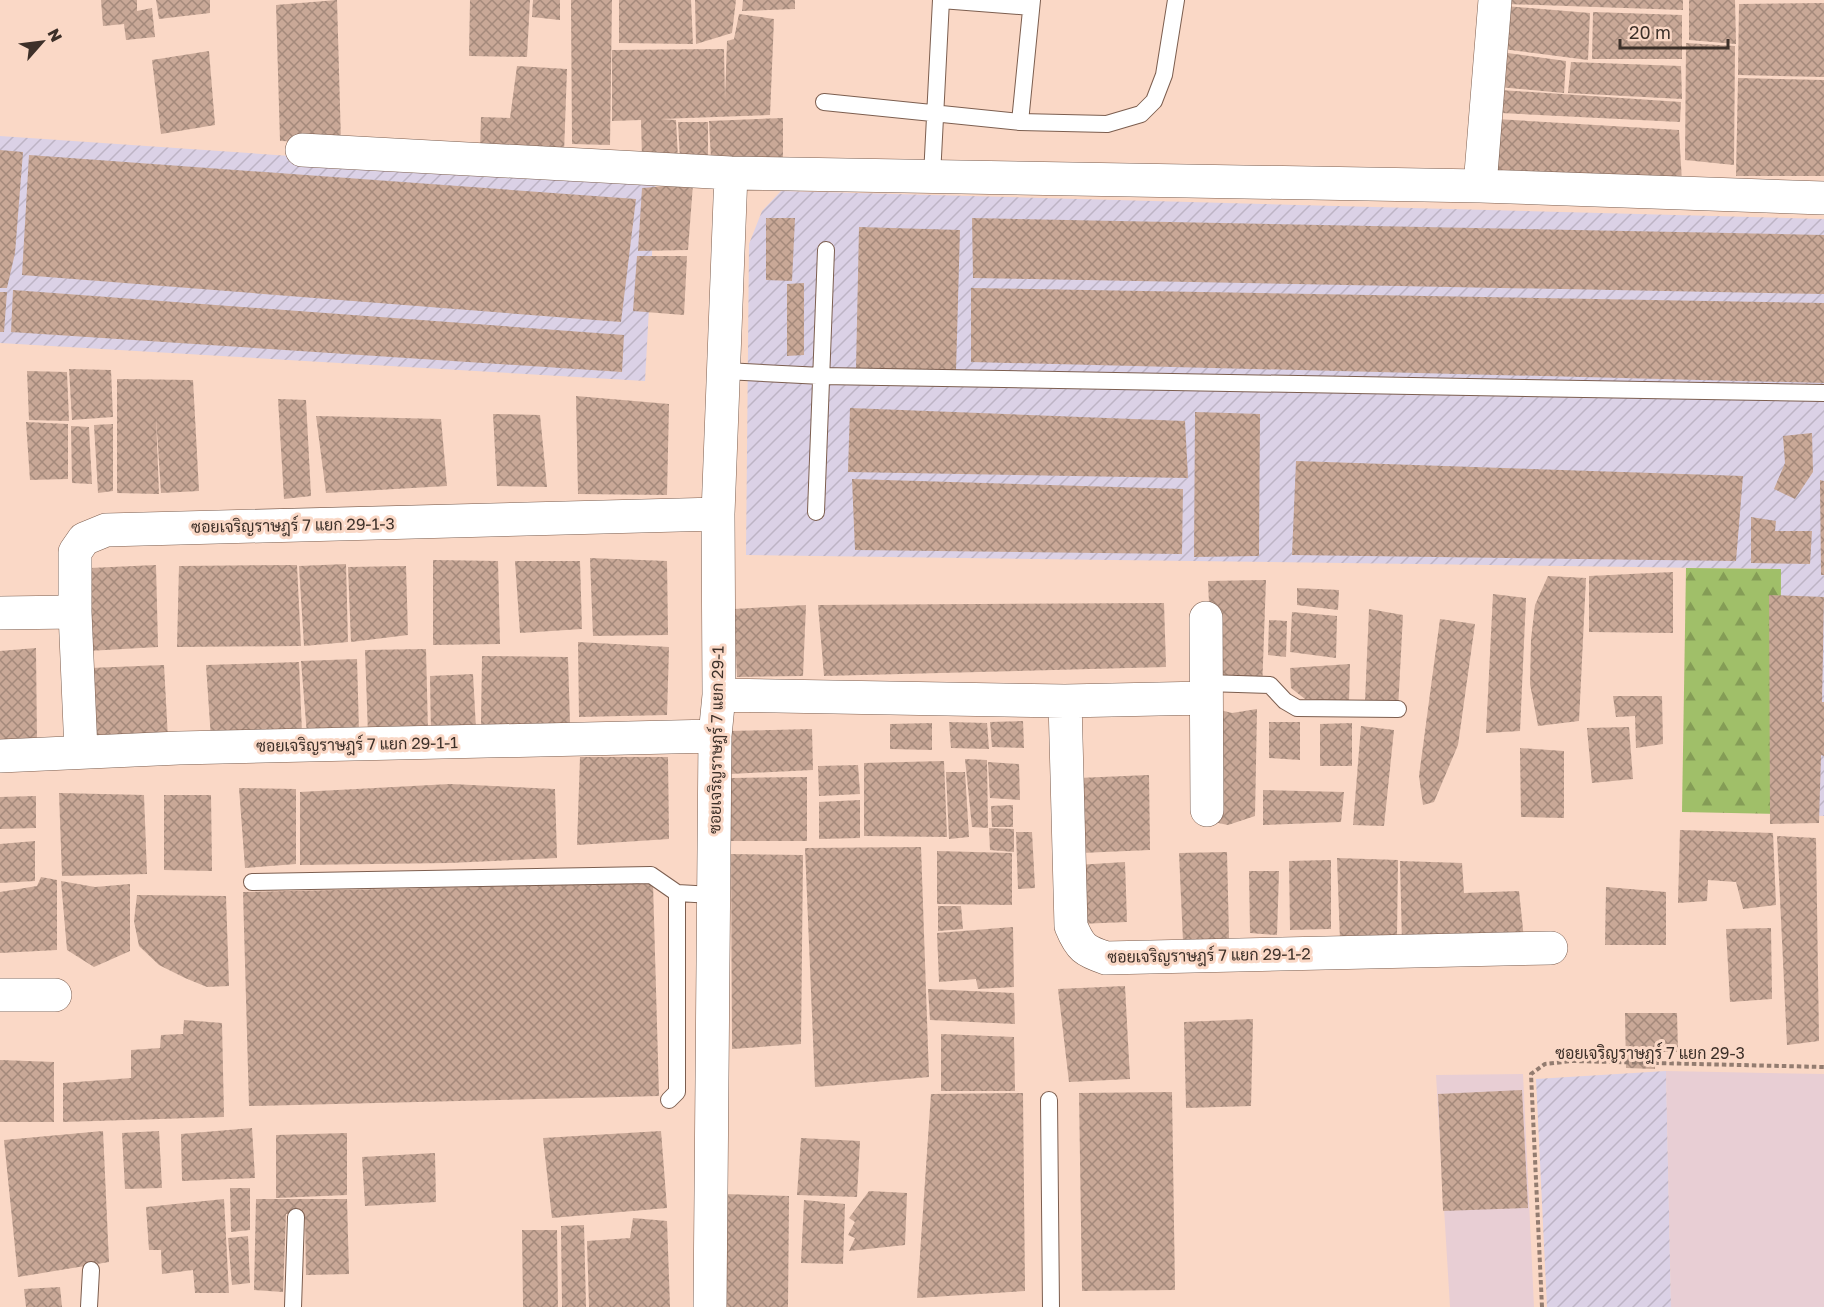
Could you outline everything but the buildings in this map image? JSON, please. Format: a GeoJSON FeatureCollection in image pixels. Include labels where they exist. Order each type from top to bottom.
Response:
{"type":"FeatureCollection","features":[{"type":"Feature","properties":{"kind":"street"},"geometry":{"type":"LineString","coordinates":[[1480,186],[1495,0]]}},
{"type":"Feature","properties":{"kind":"street"},"geometry":{"type":"LineString","coordinates":[[302,150],[731,173],[1480,186],[1824,198]]}},
{"type":"Feature","properties":{"kind":"street","name":"ซอยเจริญราษฎร์ 7 แยก 29-1"},"geometry":{"type":"LineString","coordinates":[[710,1307],[715,736],[718,695],[718,514],[731,173]]}},
{"type":"Feature","properties":{"kind":"street","name":"ซอยเจริญราษฎร์ 7 แยก 29-1-3"},"geometry":{"type":"LineString","coordinates":[[81,751],[75,612],[75,552],[84,539],[106,530],[718,514]]}},
{"type":"Feature","properties":{"kind":"street"},"geometry":{"type":"LineString","coordinates":[[0,614],[75,612]]}},
{"type":"Feature","properties":{"kind":"street"},"geometry":{"type":"LineString","coordinates":[[1206,618],[1207,810]]}},
{"type":"Feature","properties":{"kind":"street"},"geometry":{"type":"LineString","coordinates":[[718,695],[1065,701],[1206,690]]}},
{"type":"Feature","properties":{"kind":"street","name":"ซอยเจริญราษฎร์ 7 แยก 29-1-2"},"geometry":{"type":"LineString","coordinates":[[1065,701],[1071,926],[1077,941],[1087,952],[1106,958],[1551,948]]}},
{"type":"Feature","properties":{"kind":"street","name":"ซอยเจริญราษฎร์ 7 แยก 29-1-1"},"geometry":{"type":"LineString","coordinates":[[0,756],[81,751],[715,736]]}},
{"type":"Feature","properties":{"kind":"street"},"geometry":{"type":"LineString","coordinates":[[0,995],[55,995]]}},
{"type":"Feature","properties":{"kind":"lane"},"geometry":{"type":"LineString","coordinates":[[932,176],[941,0],[1032,3],[1020,122]]}},
{"type":"Feature","properties":{"kind":"lane"},"geometry":{"type":"LineString","coordinates":[[824,102],[1020,122],[1107,124],[1141,114],[1154,100],[1164,75],[1176,0]]}},
{"type":"Feature","properties":{"kind":"lane"},"geometry":{"type":"LineString","coordinates":[[816,512],[826,250]]}},
{"type":"Feature","properties":{"kind":"lane"},"geometry":{"type":"LineString","coordinates":[[725,371],[822,376],[1824,393]]}},
{"type":"Feature","properties":{"kind":"lane"},"geometry":{"type":"LineString","coordinates":[[1206,690],[1270,685],[1285,701],[1297,708],[1398,709]]}},
{"type":"Feature","properties":{"kind":"lane"},"geometry":{"type":"LineString","coordinates":[[252,882],[651,875],[677,893],[713,895]]}},
{"type":"Feature","properties":{"kind":"lane"},"geometry":{"type":"LineString","coordinates":[[669,1100],[678,1092],[677,893]]}},
{"type":"Feature","properties":{"kind":"lane"},"geometry":{"type":"LineString","coordinates":[[1048,1100],[1051,1307]]}},
{"type":"Feature","properties":{"kind":"lane"},"geometry":{"type":"LineString","coordinates":[[293,1307],[296,1217]]}},
{"type":"Feature","properties":{"kind":"lane"},"geometry":{"type":"LineString","coordinates":[[89,1307],[91,1270]]}},
{"type":"Feature","properties":{"kind":"path","name":"ซอยเจริญราษฎร์ 7 แยก 29-3"},"geometry":{"type":"LineString","coordinates":[[1542,1307],[1531,1074],[1545,1064],[1572,1061],[1824,1067]]}},
{"type":"Feature","properties":{"kind":"shaded area"},"geometry":{"type":"Polygon","coordinates":[[[0,136],[656,181],[645,381],[0,343],[0,136]]]}},
{"type":"Feature","properties":{"kind":"shaded area"},"geometry":{"type":"Polygon","coordinates":[[[781,191],[1824,219],[1824,816],[1780,814],[1781,569],[746,555],[749,244],[762,211],[781,191]]]}},
{"type":"Feature","properties":{"kind":"shaded area"},"geometry":{"type":"Polygon","coordinates":[[[1666,1071],[1824,1074],[1824,1307],[1671,1307],[1666,1071]]]}},
{"type":"Feature","properties":{"kind":"shaded area"},"geometry":{"type":"Polygon","coordinates":[[[1666,1071],[1671,1307],[1547,1307],[1536,1079],[1666,1071]]]}},
{"type":"Feature","properties":{"kind":"shaded area"},"geometry":{"type":"Polygon","coordinates":[[[1523,1074],[1534,1307],[1450,1307],[1436,1075],[1523,1074]]]}},
{"type":"Feature","properties":{"kind":"green space"},"geometry":{"type":"Polygon","coordinates":[[[1686,568],[1781,569],[1780,814],[1682,812],[1686,568]]]}}]}
